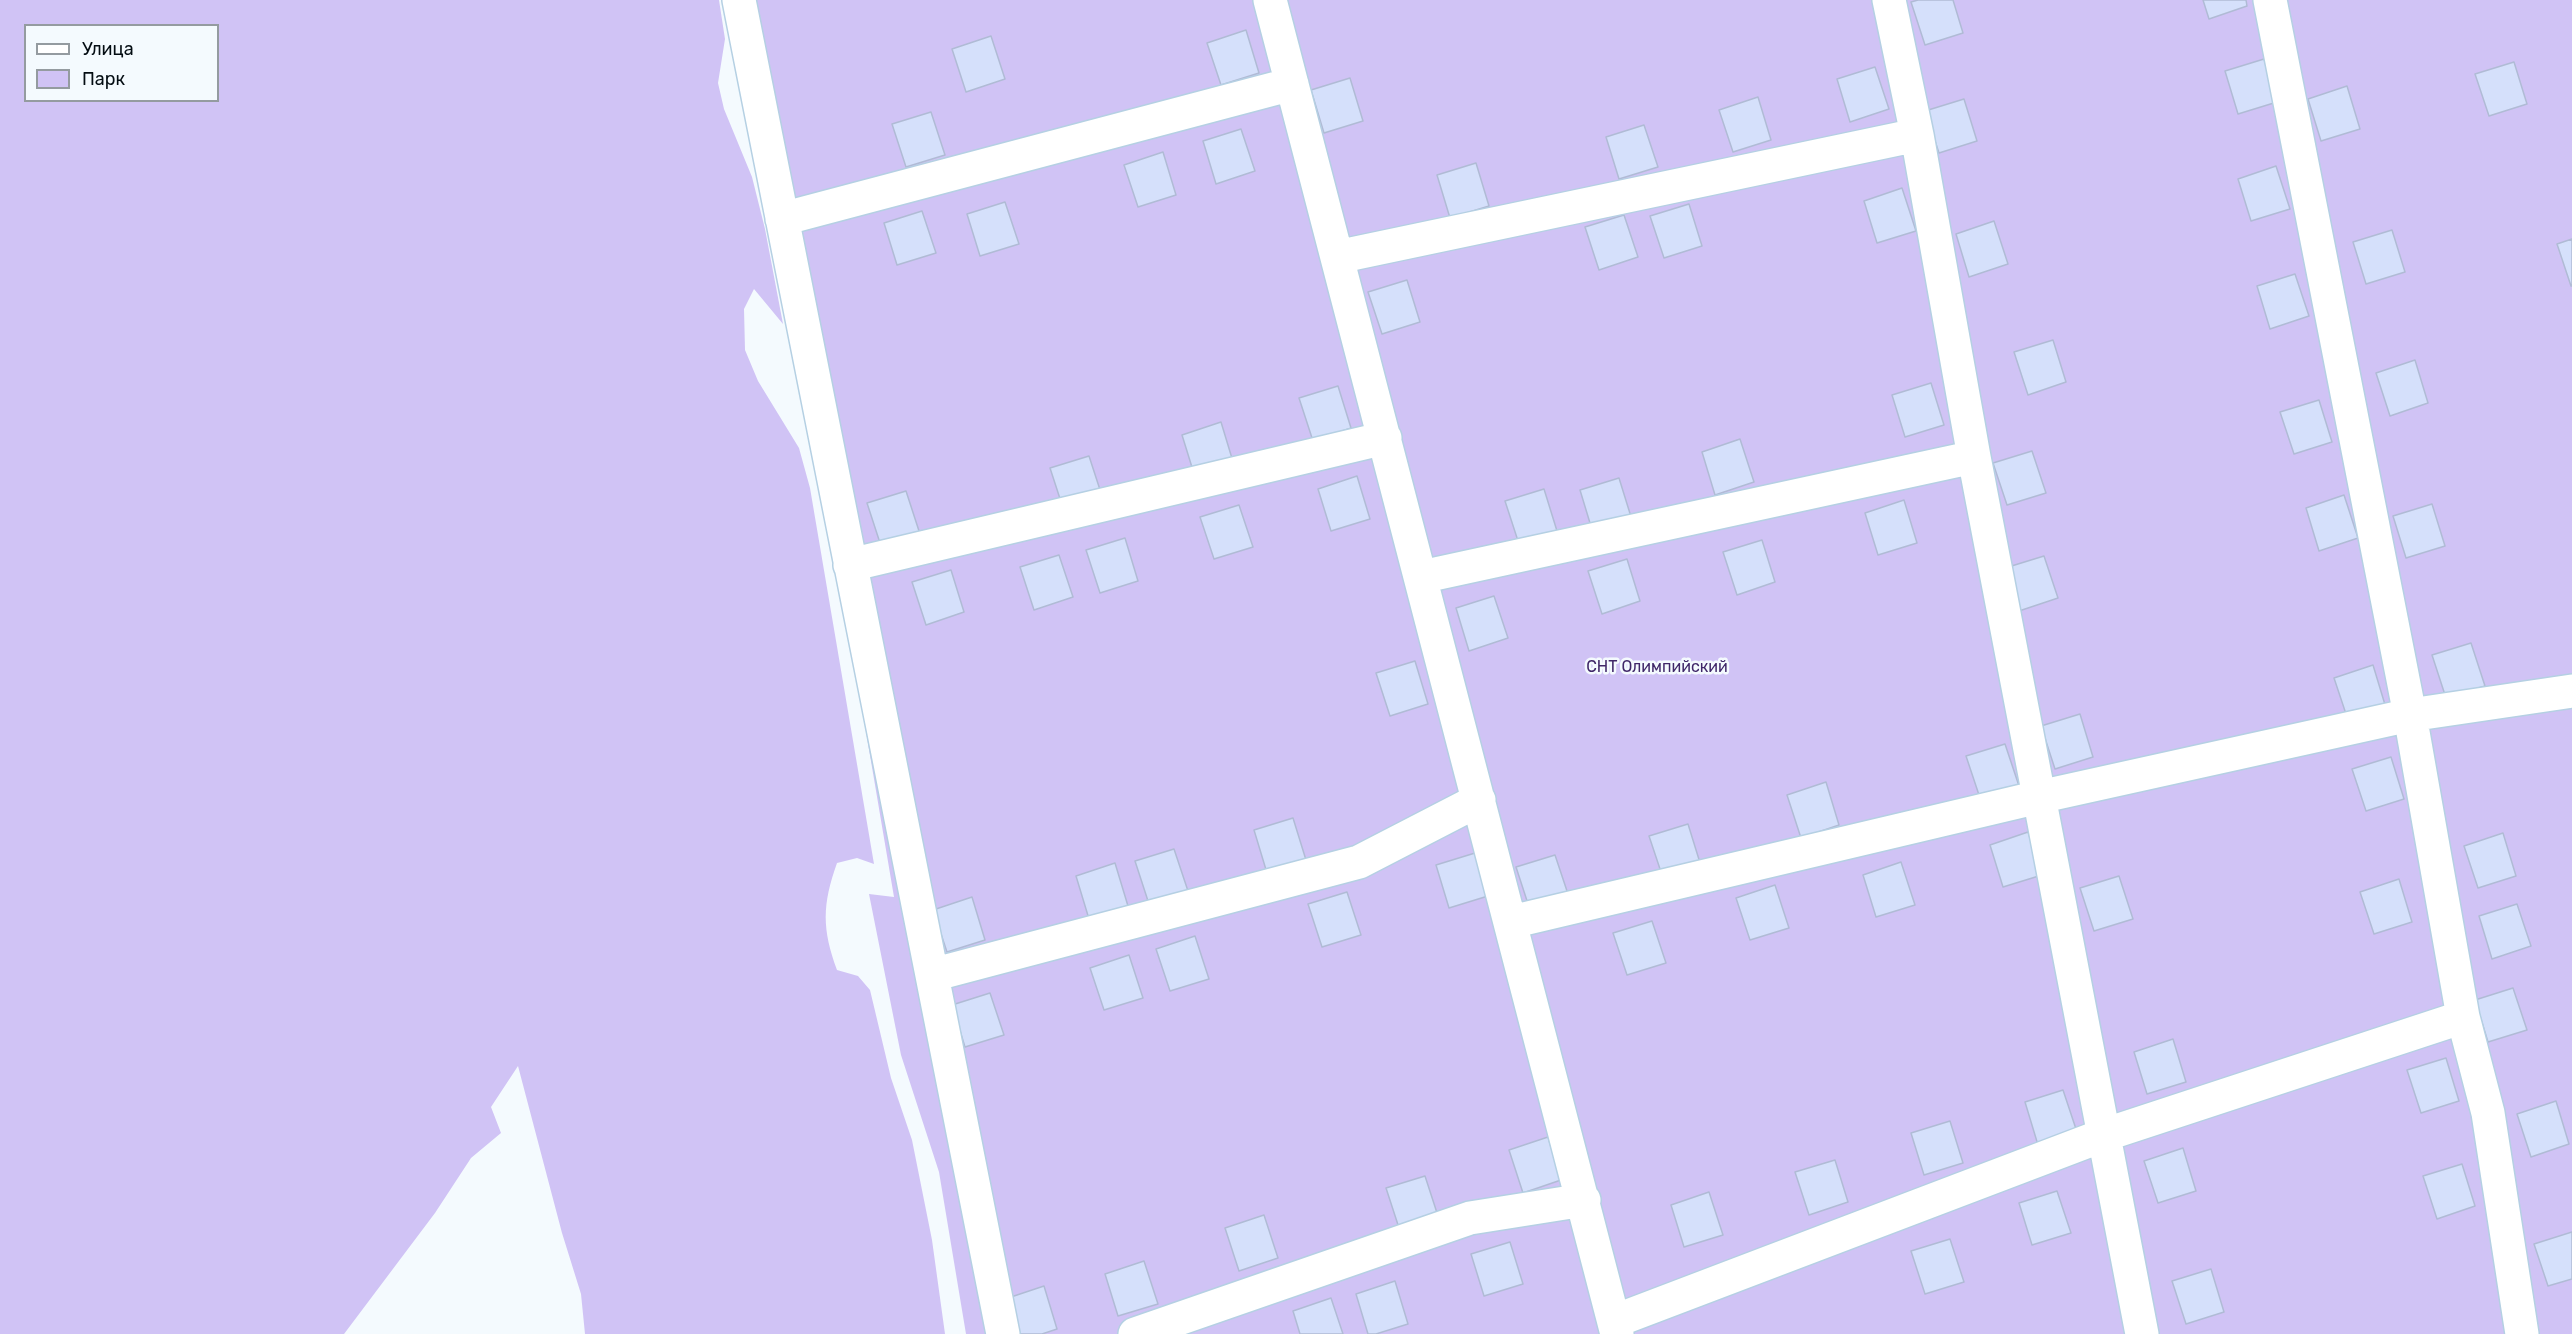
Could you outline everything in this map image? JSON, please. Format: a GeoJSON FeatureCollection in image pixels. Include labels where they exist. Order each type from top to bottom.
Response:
{"type":"FeatureCollection","features":[{"type":"Feature","properties":{"kind":"lane"},"geometry":{"type":"LineString","coordinates":[[739,0],[1003,1334]]}},
{"type":"Feature","properties":{"kind":"lane"},"geometry":{"type":"LineString","coordinates":[[1270,0],[1616,1327],[2104,1135],[2463,1017]]}},
{"type":"Feature","properties":{"kind":"lane"},"geometry":{"type":"LineString","coordinates":[[1889,0],[1917,135],[1974,457],[2142,1334]]}},
{"type":"Feature","properties":{"kind":"lane"},"geometry":{"type":"LineString","coordinates":[[2270,0],[2410,715],[2463,1017],[2488,1113],[2522,1334]]}},
{"type":"Feature","properties":{"kind":"lane"},"geometry":{"type":"LineString","coordinates":[[782,219],[1292,84]]}},
{"type":"Feature","properties":{"kind":"lane"},"geometry":{"type":"LineString","coordinates":[[1337,257],[1917,135]]}},
{"type":"Feature","properties":{"kind":"lane"},"geometry":{"type":"LineString","coordinates":[[850,565],[1385,438]]}},
{"type":"Feature","properties":{"kind":"lane"},"geometry":{"type":"LineString","coordinates":[[1421,577],[1974,457]]}},
{"type":"Feature","properties":{"kind":"lane"},"geometry":{"type":"LineString","coordinates":[[1511,922],[2039,797],[2410,715],[2572,692]]}},
{"type":"Feature","properties":{"kind":"lane"},"geometry":{"type":"LineString","coordinates":[[932,975],[1359,862],[1479,800]]}},
{"type":"Feature","properties":{"kind":"lane"},"geometry":{"type":"LineString","coordinates":[[1135,1334],[1470,1218],[1584,1200]]}},
{"type":"Feature","properties":{"kind":"green space"},"geometry":{"type":"Polygon","coordinates":[[[0,0],[719,0],[725,39],[718,83],[724,109],[752,177],[765,229],[783,324],[754,289],[744,309],[745,350],[758,381],[799,448],[810,488],[874,864],[857,858],[837,863],[826,905],[826,929],[837,970],[858,976],[870,990],[891,1078],[912,1140],[932,1240],[945,1334],[585,1334],[581,1294],[562,1233],[518,1066],[491,1107],[501,1133],[471,1158],[435,1213],[344,1334],[0,1334],[0,0]]]}},
{"type":"Feature","properties":{"kind":"green space","name":"СНТ Олимпийский"},"geometry":{"type":"Polygon","coordinates":[[[742,0],[2572,0],[2572,1334],[966,1334],[939,1172],[901,1055],[869,894],[894,897],[742,0]]]}},
{"type":"Feature","properties":{"kind":"building"},"geometry":{"type":"Polygon","coordinates":[[[1953,0],[1963,33],[1925,45],[1911,2],[1953,0]]]}},
{"type":"Feature","properties":{"kind":"building"},"geometry":{"type":"Polygon","coordinates":[[[2203,0],[2246,0],[2247,6],[2209,19],[2203,0]]]}},
{"type":"Feature","properties":{"kind":"building"},"geometry":{"type":"Polygon","coordinates":[[[1246,30],[1259,73],[1221,85],[1207,43],[1246,30]]]}},
{"type":"Feature","properties":{"kind":"building"},"geometry":{"type":"Polygon","coordinates":[[[991,36],[1005,79],[966,92],[952,49],[991,36]]]}},
{"type":"Feature","properties":{"kind":"building"},"geometry":{"type":"Polygon","coordinates":[[[2264,59],[2277,102],[2238,114],[2225,71],[2264,59]]]}},
{"type":"Feature","properties":{"kind":"building"},"geometry":{"type":"Polygon","coordinates":[[[2514,62],[2527,104],[2489,116],[2475,74],[2514,62]]]}},
{"type":"Feature","properties":{"kind":"building"},"geometry":{"type":"Polygon","coordinates":[[[1875,67],[1889,109],[1850,122],[1837,79],[1875,67]]]}},
{"type":"Feature","properties":{"kind":"building"},"geometry":{"type":"Polygon","coordinates":[[[1350,78],[1363,121],[1324,133],[1311,90],[1350,78]]]}},
{"type":"Feature","properties":{"kind":"building"},"geometry":{"type":"Polygon","coordinates":[[[2347,86],[2360,129],[2321,141],[2308,99],[2347,86]]]}},
{"type":"Feature","properties":{"kind":"building"},"geometry":{"type":"Polygon","coordinates":[[[1758,97],[1771,140],[1733,152],[1719,110],[1758,97]]]}},
{"type":"Feature","properties":{"kind":"building"},"geometry":{"type":"Polygon","coordinates":[[[1964,99],[1977,141],[1939,153],[1925,111],[1964,99]]]}},
{"type":"Feature","properties":{"kind":"building"},"geometry":{"type":"Polygon","coordinates":[[[931,112],[945,155],[906,167],[892,124],[931,112]]]}},
{"type":"Feature","properties":{"kind":"building"},"geometry":{"type":"Polygon","coordinates":[[[1644,125],[1658,167],[1619,179],[1606,137],[1644,125]]]}},
{"type":"Feature","properties":{"kind":"building"},"geometry":{"type":"Polygon","coordinates":[[[1241,129],[1255,171],[1216,184],[1203,141],[1241,129]]]}},
{"type":"Feature","properties":{"kind":"building"},"geometry":{"type":"Polygon","coordinates":[[[1163,152],[1176,195],[1138,207],[1124,165],[1163,152]]]}},
{"type":"Feature","properties":{"kind":"building"},"geometry":{"type":"Polygon","coordinates":[[[1476,163],[1489,206],[1450,218],[1437,175],[1476,163]]]}},
{"type":"Feature","properties":{"kind":"building"},"geometry":{"type":"Polygon","coordinates":[[[2276,166],[2290,209],[2251,221],[2238,179],[2276,166]]]}},
{"type":"Feature","properties":{"kind":"building"},"geometry":{"type":"Polygon","coordinates":[[[1902,188],[1916,231],[1877,243],[1864,201],[1902,188]]]}},
{"type":"Feature","properties":{"kind":"building"},"geometry":{"type":"Polygon","coordinates":[[[1005,202],[1019,244],[980,256],[967,214],[1005,202]]]}},
{"type":"Feature","properties":{"kind":"building"},"geometry":{"type":"Polygon","coordinates":[[[1689,204],[1702,246],[1664,258],[1650,216],[1689,204]]]}},
{"type":"Feature","properties":{"kind":"building"},"geometry":{"type":"Polygon","coordinates":[[[922,211],[936,253],[897,265],[884,223],[922,211]]]}},
{"type":"Feature","properties":{"kind":"building"},"geometry":{"type":"Polygon","coordinates":[[[1624,215],[1638,257],[1599,270],[1585,227],[1624,215]]]}},
{"type":"Feature","properties":{"kind":"building"},"geometry":{"type":"Polygon","coordinates":[[[1994,221],[2008,264],[1969,277],[1956,234],[1994,221]]]}},
{"type":"Feature","properties":{"kind":"building"},"geometry":{"type":"Polygon","coordinates":[[[2392,230],[2405,272],[2366,284],[2353,242],[2392,230]]]}},
{"type":"Feature","properties":{"kind":"building"},"geometry":{"type":"Polygon","coordinates":[[[2572,239],[2572,286],[2571,286],[2557,244],[2572,239]]]}},
{"type":"Feature","properties":{"kind":"building"},"geometry":{"type":"Polygon","coordinates":[[[2295,274],[2309,316],[2270,329],[2257,286],[2295,274]]]}},
{"type":"Feature","properties":{"kind":"building"},"geometry":{"type":"Polygon","coordinates":[[[1407,280],[1420,322],[1382,334],[1368,292],[1407,280]]]}},
{"type":"Feature","properties":{"kind":"building"},"geometry":{"type":"Polygon","coordinates":[[[2053,340],[2066,382],[2028,395],[2014,352],[2053,340]]]}},
{"type":"Feature","properties":{"kind":"building"},"geometry":{"type":"Polygon","coordinates":[[[2415,360],[2428,403],[2390,416],[2376,373],[2415,360]]]}},
{"type":"Feature","properties":{"kind":"building"},"geometry":{"type":"Polygon","coordinates":[[[1931,383],[1944,425],[1905,437],[1892,395],[1931,383]]]}},
{"type":"Feature","properties":{"kind":"building"},"geometry":{"type":"Polygon","coordinates":[[[1338,386],[1351,428],[1313,441],[1299,398],[1338,386]]]}},
{"type":"Feature","properties":{"kind":"building"},"geometry":{"type":"Polygon","coordinates":[[[2319,400],[2332,442],[2294,454],[2280,412],[2319,400]]]}},
{"type":"Feature","properties":{"kind":"building"},"geometry":{"type":"Polygon","coordinates":[[[1221,422],[1234,465],[1195,477],[1182,435],[1221,422]]]}},
{"type":"Feature","properties":{"kind":"building"},"geometry":{"type":"Polygon","coordinates":[[[1740,439],[1754,482],[1715,495],[1702,452],[1740,439]]]}},
{"type":"Feature","properties":{"kind":"building"},"geometry":{"type":"Polygon","coordinates":[[[2032,451],[2046,493],[2007,505],[1993,463],[2032,451]]]}},
{"type":"Feature","properties":{"kind":"building"},"geometry":{"type":"Polygon","coordinates":[[[1089,456],[1103,499],[1064,511],[1050,468],[1089,456]]]}},
{"type":"Feature","properties":{"kind":"building"},"geometry":{"type":"Polygon","coordinates":[[[1357,476],[1370,519],[1331,531],[1318,489],[1357,476]]]}},
{"type":"Feature","properties":{"kind":"building"},"geometry":{"type":"Polygon","coordinates":[[[1619,478],[1632,520],[1593,533],[1580,490],[1619,478]]]}},
{"type":"Feature","properties":{"kind":"building"},"geometry":{"type":"Polygon","coordinates":[[[1544,489],[1557,531],[1519,544],[1505,501],[1544,489]]]}},
{"type":"Feature","properties":{"kind":"building"},"geometry":{"type":"Polygon","coordinates":[[[906,491],[920,534],[881,546],[867,503],[906,491]]]}},
{"type":"Feature","properties":{"kind":"building"},"geometry":{"type":"Polygon","coordinates":[[[2344,495],[2358,538],[2319,551],[2306,508],[2344,495]]]}},
{"type":"Feature","properties":{"kind":"building"},"geometry":{"type":"Polygon","coordinates":[[[1904,500],[1917,543],[1878,555],[1865,513],[1904,500]]]}},
{"type":"Feature","properties":{"kind":"building"},"geometry":{"type":"Polygon","coordinates":[[[2432,504],[2445,546],[2406,558],[2393,516],[2432,504]]]}},
{"type":"Feature","properties":{"kind":"building"},"geometry":{"type":"Polygon","coordinates":[[[1239,505],[1253,547],[1214,559],[1200,517],[1239,505]]]}},
{"type":"Feature","properties":{"kind":"building"},"geometry":{"type":"Polygon","coordinates":[[[1125,538],[1138,581],[1100,593],[1086,550],[1125,538]]]}},
{"type":"Feature","properties":{"kind":"building"},"geometry":{"type":"Polygon","coordinates":[[[1762,540],[1775,582],[1737,595],[1723,552],[1762,540]]]}},
{"type":"Feature","properties":{"kind":"building"},"geometry":{"type":"Polygon","coordinates":[[[1059,555],[1073,597],[1034,610],[1020,567],[1059,555]]]}},
{"type":"Feature","properties":{"kind":"building"},"geometry":{"type":"Polygon","coordinates":[[[2044,556],[2058,598],[2019,611],[2005,568],[2044,556]]]}},
{"type":"Feature","properties":{"kind":"building"},"geometry":{"type":"Polygon","coordinates":[[[1627,559],[1640,601],[1602,614],[1588,571],[1627,559]]]}},
{"type":"Feature","properties":{"kind":"building"},"geometry":{"type":"Polygon","coordinates":[[[951,570],[964,612],[926,625],[912,582],[951,570]]]}},
{"type":"Feature","properties":{"kind":"building"},"geometry":{"type":"Polygon","coordinates":[[[1494,596],[1508,638],[1469,651],[1456,608],[1494,596]]]}},
{"type":"Feature","properties":{"kind":"building"},"geometry":{"type":"Polygon","coordinates":[[[2471,643],[2485,686],[2446,698],[2432,655],[2471,643]]]}},
{"type":"Feature","properties":{"kind":"building"},"geometry":{"type":"Polygon","coordinates":[[[1415,661],[1428,704],[1390,716],[1376,673],[1415,661]]]}},
{"type":"Feature","properties":{"kind":"building"},"geometry":{"type":"Polygon","coordinates":[[[2373,665],[2386,708],[2348,720],[2334,678],[2373,665]]]}},
{"type":"Feature","properties":{"kind":"building"},"geometry":{"type":"Polygon","coordinates":[[[2080,714],[2093,757],[2055,769],[2041,726],[2080,714]]]}},
{"type":"Feature","properties":{"kind":"building"},"geometry":{"type":"Polygon","coordinates":[[[2005,744],[2019,786],[1980,798],[1966,756],[2005,744]]]}},
{"type":"Feature","properties":{"kind":"building"},"geometry":{"type":"Polygon","coordinates":[[[2391,757],[2404,799],[2366,811],[2352,769],[2391,757]]]}},
{"type":"Feature","properties":{"kind":"building"},"geometry":{"type":"Polygon","coordinates":[[[1826,782],[1839,825],[1801,838],[1787,795],[1826,782]]]}},
{"type":"Feature","properties":{"kind":"building"},"geometry":{"type":"Polygon","coordinates":[[[1293,818],[1306,860],[1267,873],[1254,830],[1293,818]]]}},
{"type":"Feature","properties":{"kind":"building"},"geometry":{"type":"Polygon","coordinates":[[[1688,824],[1701,866],[1663,878],[1649,836],[1688,824]]]}},
{"type":"Feature","properties":{"kind":"building"},"geometry":{"type":"Polygon","coordinates":[[[2028,832],[2042,875],[2003,887],[1990,845],[2028,832]]]}},
{"type":"Feature","properties":{"kind":"building"},"geometry":{"type":"Polygon","coordinates":[[[2503,833],[2516,876],[2478,888],[2464,846],[2503,833]]]}},
{"type":"Feature","properties":{"kind":"building"},"geometry":{"type":"Polygon","coordinates":[[[1174,849],[1188,891],[1149,904],[1135,861],[1174,849]]]}},
{"type":"Feature","properties":{"kind":"building"},"geometry":{"type":"Polygon","coordinates":[[[1475,853],[1488,896],[1449,908],[1436,865],[1475,853]]]}},
{"type":"Feature","properties":{"kind":"building"},"geometry":{"type":"Polygon","coordinates":[[[1555,855],[1569,897],[1530,910],[1516,867],[1555,855]]]}},
{"type":"Feature","properties":{"kind":"building"},"geometry":{"type":"Polygon","coordinates":[[[1901,862],[1915,905],[1876,917],[1863,875],[1901,862]]]}},
{"type":"Feature","properties":{"kind":"building"},"geometry":{"type":"Polygon","coordinates":[[[1115,863],[1128,906],[1089,919],[1076,876],[1115,863]]]}},
{"type":"Feature","properties":{"kind":"building"},"geometry":{"type":"Polygon","coordinates":[[[2119,876],[2133,919],[2094,931],[2080,888],[2119,876]]]}},
{"type":"Feature","properties":{"kind":"building"},"geometry":{"type":"Polygon","coordinates":[[[2399,879],[2412,922],[2374,934],[2360,892],[2399,879]]]}},
{"type":"Feature","properties":{"kind":"building"},"geometry":{"type":"Polygon","coordinates":[[[1775,885],[1789,928],[1750,940],[1736,898],[1775,885]]]}},
{"type":"Feature","properties":{"kind":"building"},"geometry":{"type":"Polygon","coordinates":[[[1347,892],[1361,935],[1322,947],[1308,904],[1347,892]]]}},
{"type":"Feature","properties":{"kind":"building"},"geometry":{"type":"Polygon","coordinates":[[[972,897],[985,940],[947,952],[933,910],[972,897]]]}},
{"type":"Feature","properties":{"kind":"building"},"geometry":{"type":"Polygon","coordinates":[[[2517,904],[2531,946],[2492,959],[2479,916],[2517,904]]]}},
{"type":"Feature","properties":{"kind":"building"},"geometry":{"type":"Polygon","coordinates":[[[1652,921],[1666,963],[1627,975],[1613,933],[1652,921]]]}},
{"type":"Feature","properties":{"kind":"building"},"geometry":{"type":"Polygon","coordinates":[[[1195,936],[1209,979],[1170,991],[1156,949],[1195,936]]]}},
{"type":"Feature","properties":{"kind":"building"},"geometry":{"type":"Polygon","coordinates":[[[1129,955],[1143,998],[1104,1010],[1090,968],[1129,955]]]}},
{"type":"Feature","properties":{"kind":"building"},"geometry":{"type":"Polygon","coordinates":[[[2513,988],[2527,1030],[2488,1042],[2475,1000],[2513,988]]]}},
{"type":"Feature","properties":{"kind":"building"},"geometry":{"type":"Polygon","coordinates":[[[990,993],[1004,1035],[965,1047],[952,1005],[990,993]]]}},
{"type":"Feature","properties":{"kind":"building"},"geometry":{"type":"Polygon","coordinates":[[[2173,1039],[2186,1082],[2147,1094],[2134,1052],[2173,1039]]]}},
{"type":"Feature","properties":{"kind":"building"},"geometry":{"type":"Polygon","coordinates":[[[2446,1058],[2459,1101],[2421,1113],[2407,1070],[2446,1058]]]}},
{"type":"Feature","properties":{"kind":"building"},"geometry":{"type":"Polygon","coordinates":[[[2063,1090],[2077,1132],[2038,1145],[2025,1102],[2063,1090]]]}},
{"type":"Feature","properties":{"kind":"building"},"geometry":{"type":"Polygon","coordinates":[[[2556,1101],[2569,1144],[2531,1157],[2517,1114],[2556,1101]]]}},
{"type":"Feature","properties":{"kind":"building"},"geometry":{"type":"Polygon","coordinates":[[[1950,1121],[1963,1163],[1924,1175],[1911,1133],[1950,1121]]]}},
{"type":"Feature","properties":{"kind":"building"},"geometry":{"type":"Polygon","coordinates":[[[1548,1137],[1561,1180],[1523,1193],[1509,1150],[1548,1137]]]}},
{"type":"Feature","properties":{"kind":"building"},"geometry":{"type":"Polygon","coordinates":[[[2183,1148],[2196,1191],[2158,1203],[2144,1161],[2183,1148]]]}},
{"type":"Feature","properties":{"kind":"building"},"geometry":{"type":"Polygon","coordinates":[[[1835,1160],[1848,1202],[1809,1215],[1795,1172],[1835,1160]]]}},
{"type":"Feature","properties":{"kind":"building"},"geometry":{"type":"Polygon","coordinates":[[[2462,1164],[2475,1206],[2437,1219],[2423,1176],[2462,1164]]]}},
{"type":"Feature","properties":{"kind":"building"},"geometry":{"type":"Polygon","coordinates":[[[1425,1176],[1439,1219],[1400,1231],[1386,1188],[1425,1176]]]}},
{"type":"Feature","properties":{"kind":"building"},"geometry":{"type":"Polygon","coordinates":[[[2057,1191],[2071,1233],[2032,1245],[2019,1203],[2057,1191]]]}},
{"type":"Feature","properties":{"kind":"building"},"geometry":{"type":"Polygon","coordinates":[[[1709,1192],[1723,1235],[1684,1247],[1671,1205],[1709,1192]]]}},
{"type":"Feature","properties":{"kind":"building"},"geometry":{"type":"Polygon","coordinates":[[[1264,1215],[1278,1258],[1239,1271],[1225,1228],[1264,1215]]]}},
{"type":"Feature","properties":{"kind":"building"},"geometry":{"type":"Polygon","coordinates":[[[2572,1232],[2572,1279],[2548,1286],[2534,1244],[2572,1232]]]}},
{"type":"Feature","properties":{"kind":"building"},"geometry":{"type":"Polygon","coordinates":[[[1950,1239],[1964,1282],[1925,1294],[1911,1251],[1950,1239]]]}},
{"type":"Feature","properties":{"kind":"building"},"geometry":{"type":"Polygon","coordinates":[[[1510,1242],[1523,1284],[1484,1296],[1471,1254],[1510,1242]]]}},
{"type":"Feature","properties":{"kind":"building"},"geometry":{"type":"Polygon","coordinates":[[[1144,1261],[1158,1304],[1118,1316],[1105,1274],[1144,1261]]]}},
{"type":"Feature","properties":{"kind":"building"},"geometry":{"type":"Polygon","coordinates":[[[2211,1269],[2224,1312],[2186,1324],[2172,1281],[2211,1269]]]}},
{"type":"Feature","properties":{"kind":"building"},"geometry":{"type":"Polygon","coordinates":[[[1395,1281],[1408,1324],[1376,1334],[1368,1334],[1356,1294],[1395,1281]]]}},
{"type":"Feature","properties":{"kind":"building"},"geometry":{"type":"Polygon","coordinates":[[[1044,1286],[1057,1329],[1042,1334],[1016,1334],[1005,1299],[1044,1286]]]}},
{"type":"Feature","properties":{"kind":"building"},"geometry":{"type":"Polygon","coordinates":[[[1331,1298],[1343,1334],[1300,1334],[1293,1311],[1331,1298]]]}}]}
